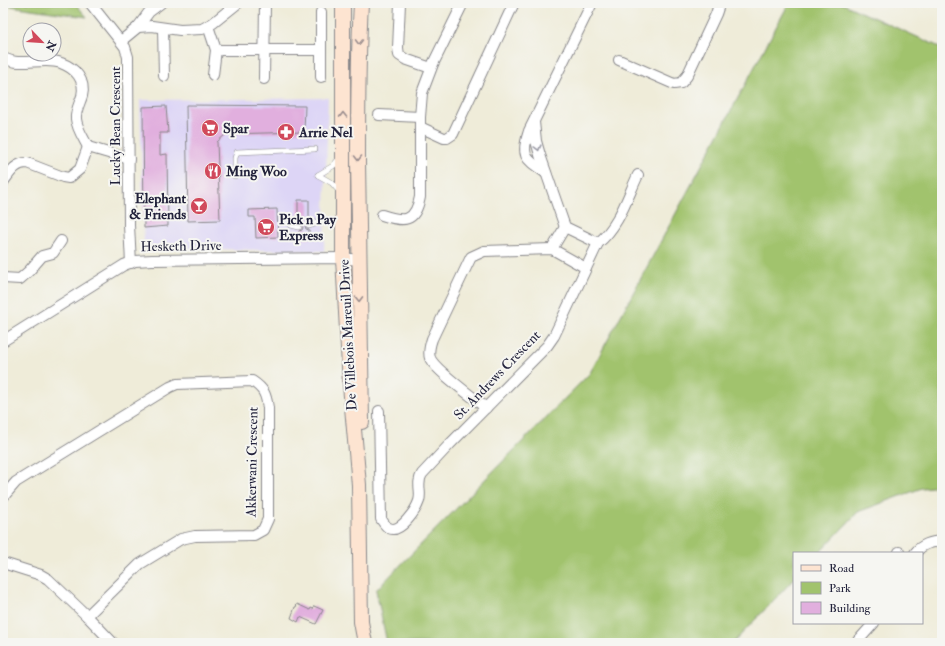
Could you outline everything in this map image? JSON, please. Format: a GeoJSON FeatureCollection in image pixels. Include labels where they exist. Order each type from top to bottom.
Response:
{"type":"FeatureCollection","features":[{"type":"Feature","properties":{"kind":"main road","name":"De Villebois Mareuil Drive"},"geometry":{"type":"LineString","coordinates":[[343,3],[343,258],[350,384],[359,485],[361,622],[365,643]]}},
{"type":"Feature","properties":{"kind":"main road","name":"De Villebois Mareuil Drive"},"geometry":{"type":"LineString","coordinates":[[361,3],[358,105],[358,260],[364,591],[370,643]]}},
{"type":"Feature","properties":{"kind":"street","name":"Lucky Bean Crescent"},"geometry":{"type":"LineString","coordinates":[[90,3],[121,41],[126,49],[129,63],[131,263]]}},
{"type":"Feature","properties":{"kind":"street"},"geometry":{"type":"LineString","coordinates":[[121,41],[138,27],[149,12],[161,3]]}},
{"type":"Feature","properties":{"kind":"street"},"geometry":{"type":"LineString","coordinates":[[138,27],[152,26],[193,30],[208,26],[223,17],[238,3]]}},
{"type":"Feature","properties":{"kind":"street"},"geometry":{"type":"LineString","coordinates":[[264,79],[265,3]]}},
{"type":"Feature","properties":{"kind":"street"},"geometry":{"type":"LineString","coordinates":[[400,3],[398,53],[401,57],[431,68]]}},
{"type":"Feature","properties":{"kind":"street"},"geometry":{"type":"LineString","coordinates":[[382,215],[403,221],[411,218],[416,210],[420,197],[420,122],[422,93],[431,68],[463,3]]}},
{"type":"Feature","properties":{"kind":"street"},"geometry":{"type":"LineString","coordinates":[[379,114],[420,122],[444,138],[447,138],[453,134],[514,3]]}},
{"type":"Feature","properties":{"kind":"street"},"geometry":{"type":"LineString","coordinates":[[546,173],[526,157],[524,151],[529,131],[592,3]]}},
{"type":"Feature","properties":{"kind":"street"},"geometry":{"type":"LineString","coordinates":[[618,60],[674,84],[681,83],[687,76],[716,14],[718,8],[716,3]]}},
{"type":"Feature","properties":{"kind":"street"},"geometry":{"type":"LineString","coordinates":[[321,12],[321,77]]}},
{"type":"Feature","properties":{"kind":"street"},"geometry":{"type":"LineString","coordinates":[[208,26],[216,50],[213,75]]}},
{"type":"Feature","properties":{"kind":"street"},"geometry":{"type":"LineString","coordinates":[[163,28],[164,76]]}},
{"type":"Feature","properties":{"kind":"street"},"geometry":{"type":"LineString","coordinates":[[216,50],[321,50]]}},
{"type":"Feature","properties":{"kind":"street"},"geometry":{"type":"LineString","coordinates":[[3,58],[15,62],[58,62],[72,69],[79,76],[83,84],[82,95],[76,118],[88,147],[80,169],[69,178],[27,163],[23,163],[16,166],[3,182]]}},
{"type":"Feature","properties":{"kind":"street"},"geometry":{"type":"LineString","coordinates":[[534,122],[536,141],[565,227],[598,243]]}},
{"type":"Feature","properties":{"kind":"street"},"geometry":{"type":"LineString","coordinates":[[88,147],[129,159]]}},
{"type":"Feature","properties":{"kind":"street","name":"St. Andrews Crescent"},"geometry":{"type":"LineString","coordinates":[[379,411],[381,519],[388,528],[391,529],[398,528],[414,513],[420,500],[419,478],[450,444],[547,346],[560,326],[598,243],[606,237],[613,226],[638,175]]}},
{"type":"Feature","properties":{"kind":"street"},"geometry":{"type":"LineString","coordinates":[[552,249],[565,227]]}},
{"type":"Feature","properties":{"kind":"street"},"geometry":{"type":"LineString","coordinates":[[3,278],[20,279],[42,256],[53,253],[61,241]]}},
{"type":"Feature","properties":{"kind":"street"},"geometry":{"type":"LineString","coordinates":[[486,408],[434,363],[430,358],[429,353],[432,339],[471,257],[484,251],[552,249],[586,268]]}},
{"type":"Feature","properties":{"kind":"street","name":"Hesketh Drive"},"geometry":{"type":"LineString","coordinates":[[3,341],[131,263],[140,260],[343,258],[358,260]]}},
{"type":"Feature","properties":{"kind":"street","name":"Akkerwani Crescent"},"geometry":{"type":"LineString","coordinates":[[3,497],[9,488],[20,479],[177,384],[252,381],[261,387],[266,396],[268,408],[268,519],[263,530],[254,535],[245,536],[195,536],[180,539],[140,564],[87,616]]}},
{"type":"Feature","properties":{"kind":"street"},"geometry":{"type":"LineString","coordinates":[[915,552],[929,542],[942,541]]}},
{"type":"Feature","properties":{"kind":"street"},"geometry":{"type":"LineString","coordinates":[[3,563],[48,578],[113,643]]}},
{"type":"Feature","properties":{"kind":"street"},"geometry":{"type":"LineString","coordinates":[[856,643],[873,624]]}},
{"type":"Feature","properties":{"kind":"lane"},"geometry":{"type":"LineString","coordinates":[[235,176],[235,158],[237,152],[315,149]]}},
{"type":"Feature","properties":{"kind":"lane"},"geometry":{"type":"LineString","coordinates":[[344,153],[333,166],[318,175],[332,183],[344,196]]}},
{"type":"Feature","properties":{"kind":"lane"},"geometry":{"type":"LineString","coordinates":[[309,226],[317,222]]}},
{"type":"Feature","properties":{"kind":"lane"},"geometry":{"type":"LineString","coordinates":[[291,226],[299,227]]}},
{"type":"Feature","properties":{"kind":"shaded area"},"geometry":{"type":"Polygon","coordinates":[[[328,98],[324,251],[144,248],[140,100],[328,98]]]}},
{"type":"Feature","properties":{"kind":"green space"},"geometry":{"type":"Polygon","coordinates":[[[3,3],[75,3],[87,17],[3,5],[3,3]]]}},
{"type":"Feature","properties":{"kind":"green space"},"geometry":{"type":"Polygon","coordinates":[[[789,3],[841,3],[942,48],[942,486],[922,488],[858,512],[820,552],[793,552],[793,580],[733,643],[387,643],[376,590],[590,373],[789,3]]]}},
{"type":"Feature","properties":{"kind":"building"},"geometry":{"type":"Polygon","coordinates":[[[186,105],[305,106],[304,132],[226,134],[217,142],[220,220],[188,221],[186,105]]]}},
{"type":"Feature","properties":{"kind":"building"},"geometry":{"type":"Polygon","coordinates":[[[166,106],[168,133],[160,133],[160,155],[167,154],[168,226],[144,228],[143,107],[166,106]]]}},
{"type":"Feature","properties":{"kind":"building"},"geometry":{"type":"Polygon","coordinates":[[[298,200],[309,200],[309,222],[305,226],[306,229],[309,230],[310,239],[299,239],[299,231],[303,228],[302,224],[298,223],[298,200]]]}},
{"type":"Feature","properties":{"kind":"building","name":"Pick n Pay Express"},"geometry":{"type":"Polygon","coordinates":[[[277,209],[278,237],[256,238],[255,217],[249,217],[249,210],[277,209]]]}},
{"type":"Feature","properties":{"kind":"building"},"geometry":{"type":"Polygon","coordinates":[[[297,604],[310,610],[311,608],[313,609],[314,606],[323,610],[316,624],[300,617],[298,622],[291,618],[297,604]]]}},
{"type":"Feature","properties":{"kind":"place","name":"Spar"},"geometry":{"type":"Point","coordinates":[210,128]}},
{"type":"Feature","properties":{"kind":"place","name":"Arrie Nel"},"geometry":{"type":"Point","coordinates":[286,132]}},
{"type":"Feature","properties":{"kind":"place","name":"Ming Woo"},"geometry":{"type":"Point","coordinates":[213,171]}},
{"type":"Feature","properties":{"kind":"place","name":"Elephant & Friends"},"geometry":{"type":"Point","coordinates":[199,206]}},
{"type":"Feature","properties":{"kind":"place","name":"Pick n Pay Express"},"geometry":{"type":"Point","coordinates":[266,227]}}]}
